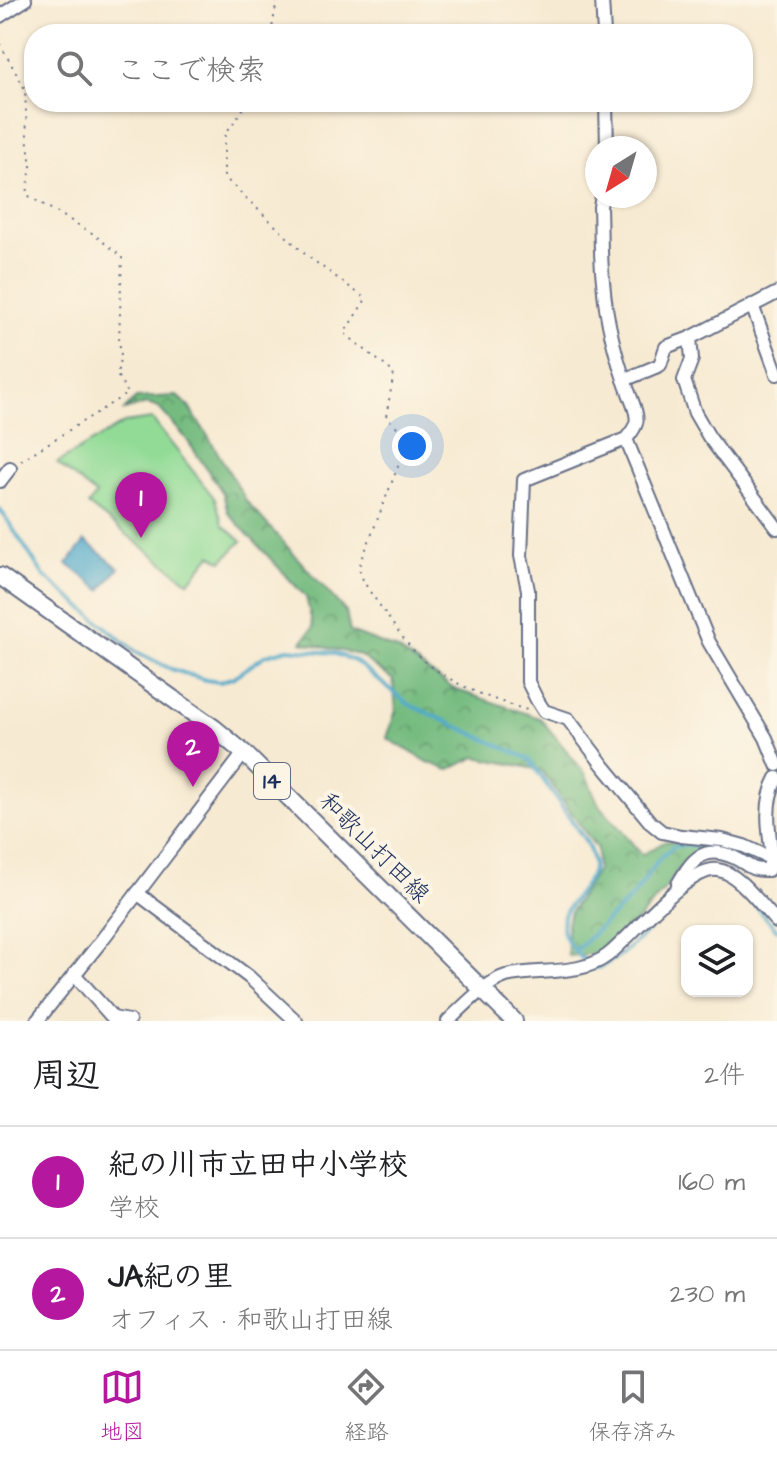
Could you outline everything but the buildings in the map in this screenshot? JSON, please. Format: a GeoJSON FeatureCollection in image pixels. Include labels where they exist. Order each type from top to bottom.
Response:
{"type":"FeatureCollection","features":[{"type":"Feature","properties":{"kind":"main road","name":"和歌山打田線"},"geometry":{"type":"LineString","coordinates":[[0,576],[214,728],[244,753],[514,1021]]}},
{"type":"Feature","properties":{"kind":"street"},"geometry":{"type":"LineString","coordinates":[[0,16],[25,0]]}},
{"type":"Feature","properties":{"kind":"street"},"geometry":{"type":"LineString","coordinates":[[602,0],[603,24]]}},
{"type":"Feature","properties":{"kind":"street"},"geometry":{"type":"LineString","coordinates":[[606,112],[607,136]]}},
{"type":"Feature","properties":{"kind":"street"},"geometry":{"type":"LineString","coordinates":[[600,208],[602,280],[611,333],[638,416],[635,429],[626,439],[524,480],[521,556],[528,590],[528,682],[544,711],[568,719],[651,823],[662,832],[722,840],[772,859]]}},
{"type":"Feature","properties":{"kind":"street"},"geometry":{"type":"LineString","coordinates":[[624,380],[660,365],[666,347],[690,338],[777,293]]}},
{"type":"Feature","properties":{"kind":"street"},"geometry":{"type":"LineString","coordinates":[[752,305],[777,374]]}},
{"type":"Feature","properties":{"kind":"street"},"geometry":{"type":"LineString","coordinates":[[690,338],[692,359],[684,380],[695,413],[709,437],[777,528]]}},
{"type":"Feature","properties":{"kind":"street"},"geometry":{"type":"LineString","coordinates":[[626,439],[709,642],[766,738],[777,765]]}},
{"type":"Feature","properties":{"kind":"street"},"geometry":{"type":"LineString","coordinates":[[0,481],[10,468]]}},
{"type":"Feature","properties":{"kind":"street"},"geometry":{"type":"LineString","coordinates":[[37,1021],[244,753]]}},
{"type":"Feature","properties":{"kind":"street"},"geometry":{"type":"LineString","coordinates":[[673,893],[690,863],[703,854],[714,852],[733,857],[756,871],[768,870],[772,859],[768,806],[777,778]]}},
{"type":"Feature","properties":{"kind":"street"},"geometry":{"type":"LineString","coordinates":[[448,1021],[503,977],[580,968],[605,957],[673,893],[704,871],[716,869],[727,872],[777,922]]}},
{"type":"Feature","properties":{"kind":"street"},"geometry":{"type":"LineString","coordinates":[[137,893],[249,977],[296,1021]]}},
{"type":"Feature","properties":{"kind":"street"},"geometry":{"type":"LineString","coordinates":[[74,974],[113,1018],[129,1021]]}},
{"type":"Feature","properties":{"kind":"path"},"geometry":{"type":"LineString","coordinates":[[273,24],[277,0]]}},
{"type":"Feature","properties":{"kind":"path"},"geometry":{"type":"LineString","coordinates":[[0,44],[24,87]]}},
{"type":"Feature","properties":{"kind":"path"},"geometry":{"type":"LineString","coordinates":[[10,468],[128,393],[117,375],[121,353],[122,257],[92,233],[27,195],[31,166],[26,112]]}},
{"type":"Feature","properties":{"kind":"path"},"geometry":{"type":"LineString","coordinates":[[241,112],[226,133],[224,177],[306,255],[366,299],[344,333],[394,373],[386,417],[409,438],[359,567],[362,577],[419,656],[442,675],[507,705],[538,713],[544,711]]}},
{"type":"Feature","properties":{"kind":"green space"},"geometry":{"type":"Polygon","coordinates":[[[177,396],[188,406],[206,433],[247,502],[346,612],[350,632],[398,650],[454,689],[540,718],[585,773],[598,803],[642,855],[666,841],[711,842],[683,862],[666,888],[603,953],[568,956],[567,923],[571,911],[597,870],[597,849],[541,770],[476,757],[448,770],[387,738],[396,710],[393,680],[359,655],[302,642],[313,627],[306,597],[228,513],[223,493],[185,437],[159,408],[147,404],[124,410],[136,398],[177,396]]]}},
{"type":"Feature","properties":{"kind":"green space"},"geometry":{"type":"Polygon","coordinates":[[[152,419],[215,499],[223,525],[242,541],[222,561],[211,555],[189,582],[88,505],[96,495],[57,463],[124,423],[152,419]]]}},
{"type":"Feature","properties":{"kind":"water"},"geometry":{"type":"Polygon","coordinates":[[[85,541],[119,568],[101,590],[67,564],[85,541]]]}},
{"type":"Feature","properties":{"kind":"waterway"},"geometry":{"type":"LineString","coordinates":[[0,509],[44,576],[136,652],[171,669],[220,682],[234,677],[266,655],[288,649],[333,653],[355,661],[408,704],[529,759],[587,843],[592,856],[590,877],[567,910],[562,927],[569,944],[585,962]]}},
{"type":"Feature","properties":{"kind":"waterway"},"geometry":{"type":"LineString","coordinates":[[575,951],[633,896],[660,858],[674,846],[711,848]]}},
{"type":"Feature","properties":{"kind":"waterway"},"geometry":{"type":"LineString","coordinates":[[590,969],[601,967],[628,949],[689,888]]}},
{"type":"Feature","properties":{"kind":"waterway"},"geometry":{"type":"LineString","coordinates":[[749,899],[777,930]]}},
{"type":"Feature","properties":{"kind":"place","name":"紀の川市立田中小学校"},"geometry":{"type":"Point","coordinates":[141,538]}},
{"type":"Feature","properties":{"kind":"place","name":"JA紀の里"},"geometry":{"type":"Point","coordinates":[193,787]}}]}
